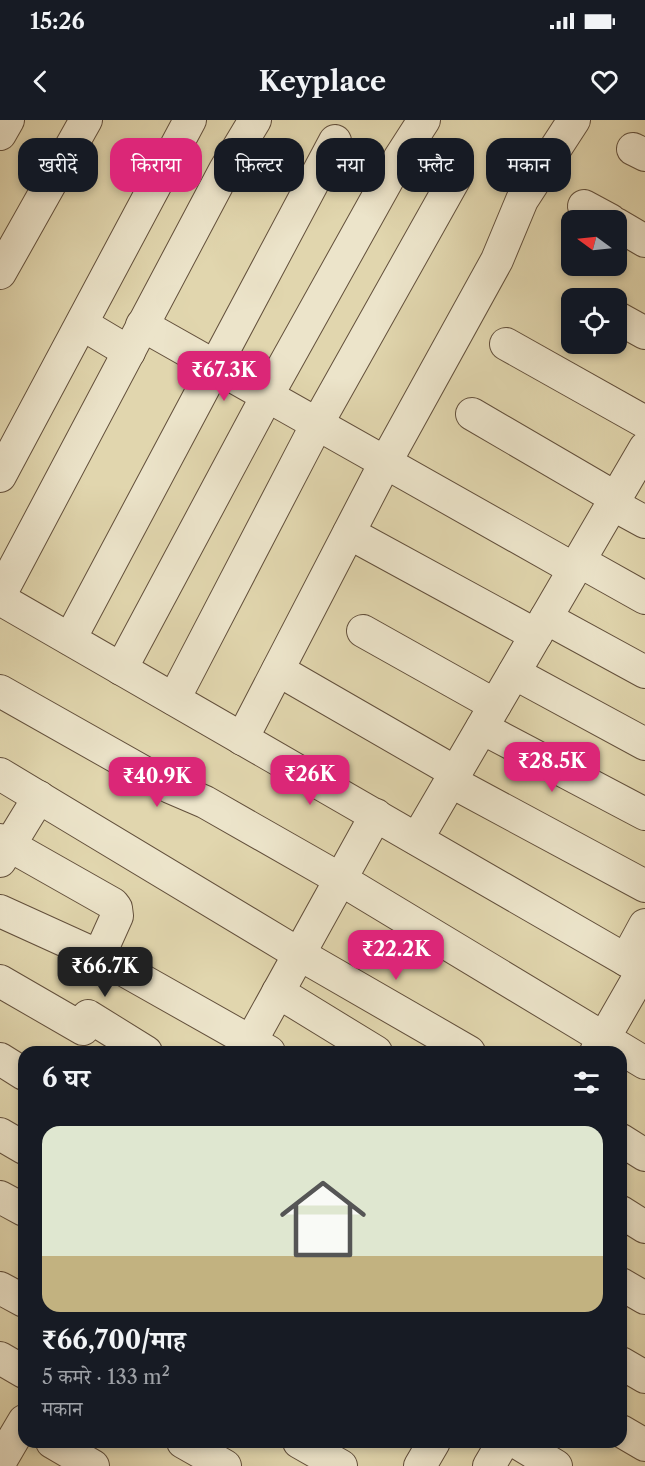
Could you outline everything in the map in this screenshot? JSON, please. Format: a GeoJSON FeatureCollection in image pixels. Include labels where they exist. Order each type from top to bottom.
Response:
{"type":"FeatureCollection","features":[{"type":"Feature","properties":{"kind":"street"},"geometry":{"type":"LineString","coordinates":[[0,134],[8,120]]}},
{"type":"Feature","properties":{"kind":"street"},"geometry":{"type":"LineString","coordinates":[[0,273],[86,120]]}},
{"type":"Feature","properties":{"kind":"street"},"geometry":{"type":"LineString","coordinates":[[0,476],[190,120]]}},
{"type":"Feature","properties":{"kind":"street"},"geometry":{"type":"LineString","coordinates":[[255,120],[225,170],[135,338],[0,597],[638,967]]}},
{"type":"Feature","properties":{"kind":"street"},"geometry":{"type":"LineString","coordinates":[[121,669],[267,396],[399,159],[424,120]]}},
{"type":"Feature","properties":{"kind":"street"},"geometry":{"type":"LineString","coordinates":[[242,739],[385,463],[497,260],[522,200],[574,120]]}},
{"type":"Feature","properties":{"kind":"street"},"geometry":{"type":"LineString","coordinates":[[70,639],[316,177]]}},
{"type":"Feature","properties":{"kind":"street"},"geometry":{"type":"LineString","coordinates":[[174,699],[317,424],[447,192]]}},
{"type":"Feature","properties":{"kind":"street"},"geometry":{"type":"LineString","coordinates":[[627,230],[645,241]]}},
{"type":"Feature","properties":{"kind":"street"},"geometry":{"type":"LineString","coordinates":[[627,323],[645,333]]}},
{"type":"Feature","properties":{"kind":"street"},"geometry":{"type":"LineString","coordinates":[[82,324],[135,338],[215,366],[385,463],[576,565],[645,598]]}},
{"type":"Feature","properties":{"kind":"street"},"geometry":{"type":"LineString","coordinates":[[506,344],[645,422]]}},
{"type":"Feature","properties":{"kind":"street"},"geometry":{"type":"LineString","coordinates":[[472,414],[645,522]]}},
{"type":"Feature","properties":{"kind":"street"},"geometry":{"type":"LineString","coordinates":[[417,839],[644,452]]}},
{"type":"Feature","properties":{"kind":"street"},"geometry":{"type":"LineString","coordinates":[[349,533],[541,627],[645,672]]}},
{"type":"Feature","properties":{"kind":"street"},"geometry":{"type":"LineString","coordinates":[[363,631],[488,717],[645,814]]}},
{"type":"Feature","properties":{"kind":"street"},"geometry":{"type":"LineString","coordinates":[[278,670],[453,777],[645,886]]}},
{"type":"Feature","properties":{"kind":"street"},"geometry":{"type":"LineString","coordinates":[[514,673],[645,744]]}},
{"type":"Feature","properties":{"kind":"street"},"geometry":{"type":"LineString","coordinates":[[0,691],[170,787],[206,802],[340,879],[600,1045],[638,967],[645,925]]}},
{"type":"Feature","properties":{"kind":"street"},"geometry":{"type":"LineString","coordinates":[[0,774],[299,954],[459,1046]]}},
{"type":"Feature","properties":{"kind":"street"},"geometry":{"type":"LineString","coordinates":[[39,797],[3,849],[113,904],[117,916],[99,956]]}},
{"type":"Feature","properties":{"kind":"street"},"geometry":{"type":"LineString","coordinates":[[256,1046],[278,992],[376,815]]}},
{"type":"Feature","properties":{"kind":"street"},"geometry":{"type":"LineString","coordinates":[[0,911],[99,956],[252,1046]]}},
{"type":"Feature","properties":{"kind":"street"},"geometry":{"type":"LineString","coordinates":[[0,981],[82,1029],[88,1016],[136,1046]]}},
{"type":"Feature","properties":{"kind":"street"},"geometry":{"type":"LineString","coordinates":[[278,992],[366,1046]]}},
{"type":"Feature","properties":{"kind":"street"},"geometry":{"type":"LineString","coordinates":[[627,1056],[645,1063]]}},
{"type":"Feature","properties":{"kind":"street"},"geometry":{"type":"LineString","coordinates":[[0,1059],[18,1070]]}},
{"type":"Feature","properties":{"kind":"street"},"geometry":{"type":"LineString","coordinates":[[0,1134],[18,1144]]}},
{"type":"Feature","properties":{"kind":"street"},"geometry":{"type":"LineString","coordinates":[[627,1144],[645,1155]]}},
{"type":"Feature","properties":{"kind":"street"},"geometry":{"type":"LineString","coordinates":[[0,1197],[18,1207]]}},
{"type":"Feature","properties":{"kind":"street"},"geometry":{"type":"LineString","coordinates":[[627,1216],[645,1227]]}},
{"type":"Feature","properties":{"kind":"street"},"geometry":{"type":"LineString","coordinates":[[0,1287],[18,1298]]}},
{"type":"Feature","properties":{"kind":"street"},"geometry":{"type":"LineString","coordinates":[[627,1288],[645,1298]]}},
{"type":"Feature","properties":{"kind":"street"},"geometry":{"type":"LineString","coordinates":[[0,1358],[18,1368]]}},
{"type":"Feature","properties":{"kind":"street"},"geometry":{"type":"LineString","coordinates":[[627,1366],[645,1377]]}},
{"type":"Feature","properties":{"kind":"street"},"geometry":{"type":"LineString","coordinates":[[627,1434],[645,1445]]}},
{"type":"Feature","properties":{"kind":"street"},"geometry":{"type":"LineString","coordinates":[[62,1448],[93,1466]]}},
{"type":"Feature","properties":{"kind":"street"},"geometry":{"type":"LineString","coordinates":[[194,1448],[225,1466]]}},
{"type":"Feature","properties":{"kind":"street"},"geometry":{"type":"LineString","coordinates":[[310,1448],[341,1466]]}},
{"type":"Feature","properties":{"kind":"street"},"geometry":{"type":"LineString","coordinates":[[420,1466],[430,1448]]}},
{"type":"Feature","properties":{"kind":"street"},"geometry":{"type":"LineString","coordinates":[[489,1466],[500,1448]]}},
{"type":"Feature","properties":{"kind":"street"},"geometry":{"type":"LineString","coordinates":[[526,1448],[556,1466]]}}]}
